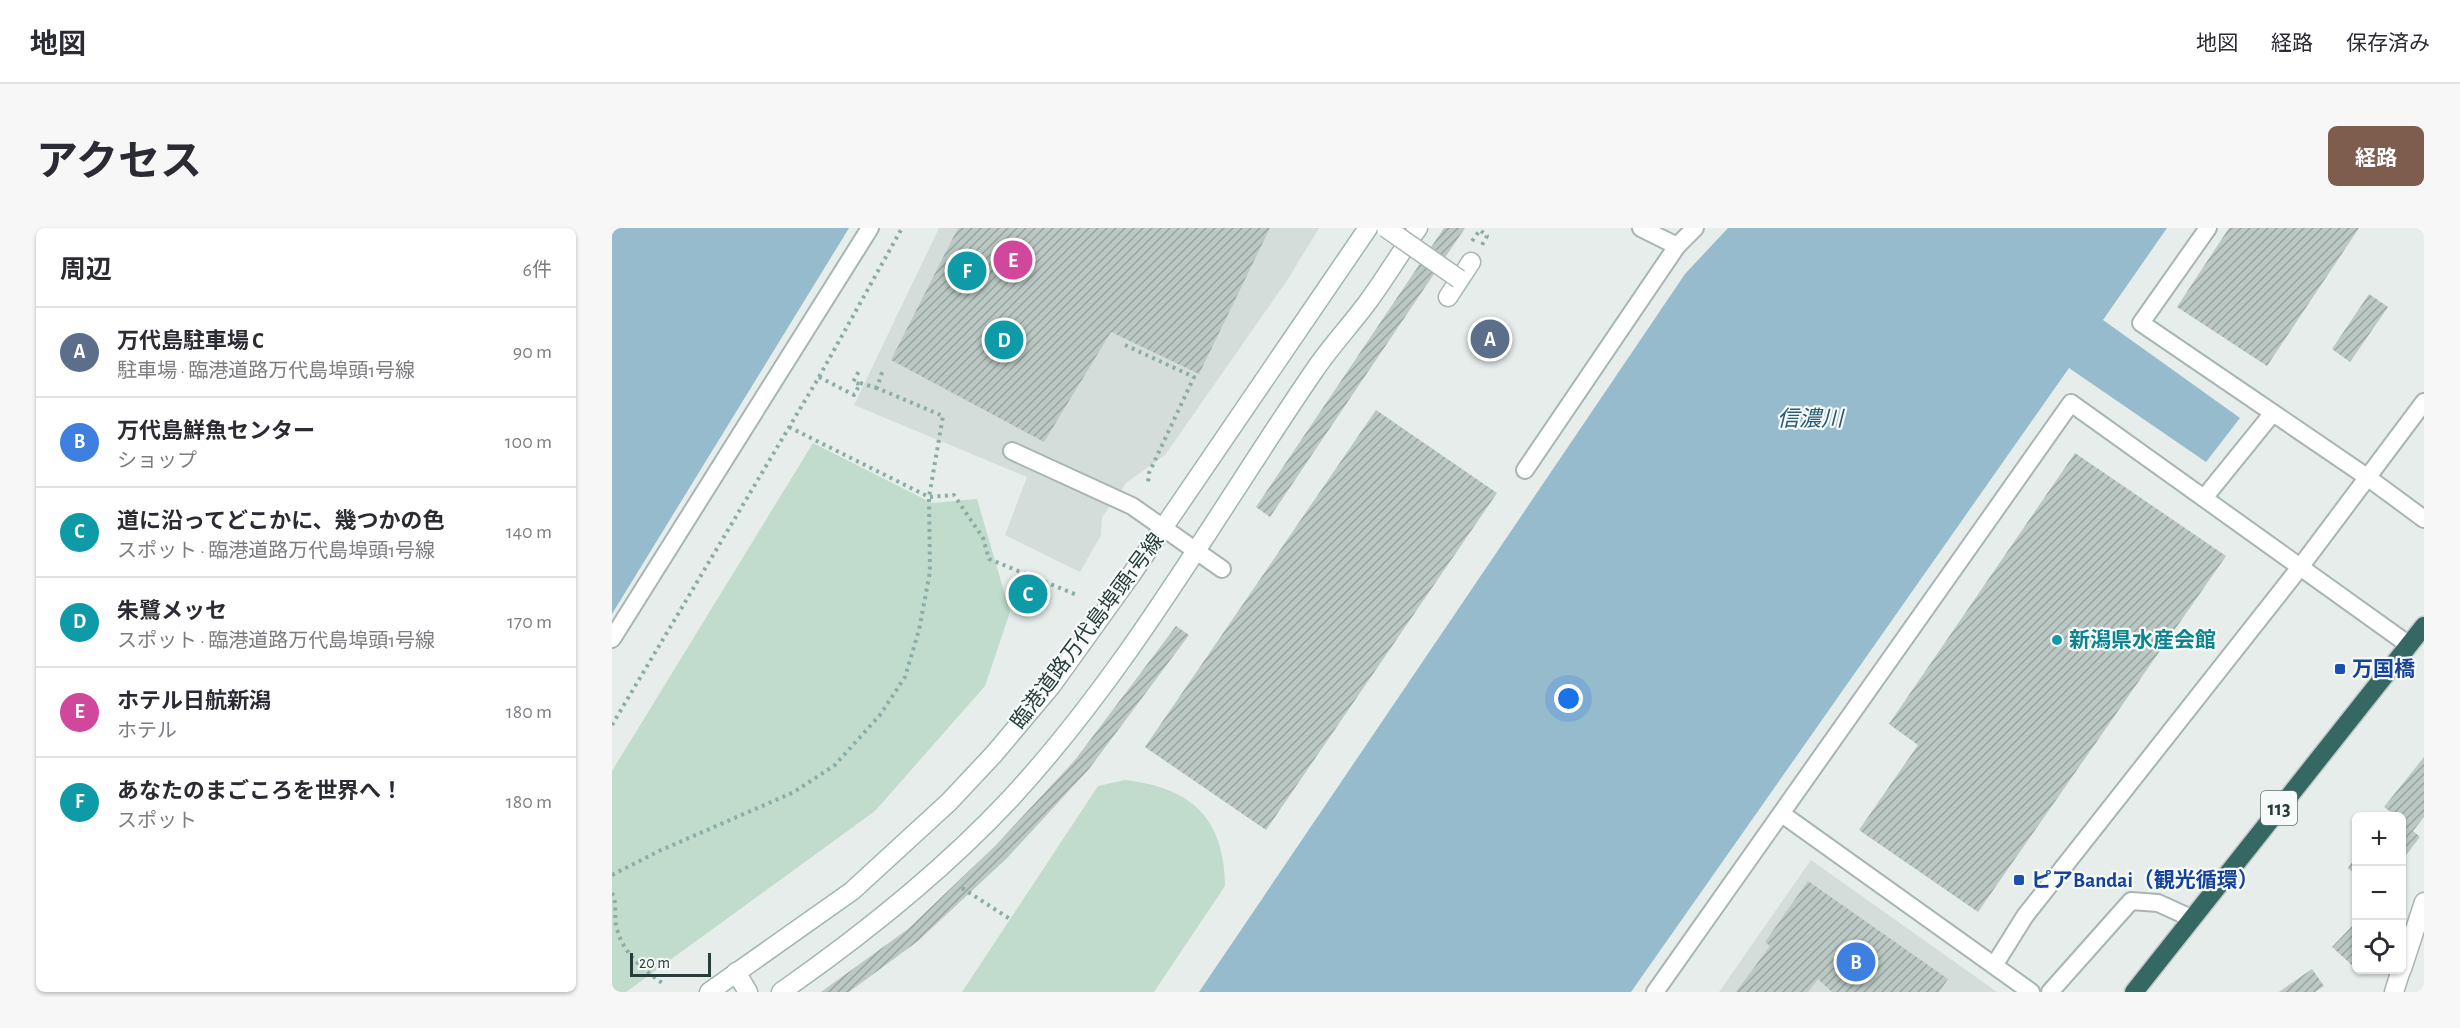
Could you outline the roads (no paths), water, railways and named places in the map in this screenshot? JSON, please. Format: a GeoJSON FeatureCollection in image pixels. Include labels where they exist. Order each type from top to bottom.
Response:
{"type":"FeatureCollection","features":[{"type":"Feature","properties":{"kind":"highway","name":"113"},"geometry":{"type":"LineString","coordinates":[[2134,992],[2424,626]]}},
{"type":"Feature","properties":{"kind":"street","name":"臨港道路万代島埠頭1号線"},"geometry":{"type":"LineString","coordinates":[[709,992],[852,891],[949,802],[1052,685],[1165,528],[1368,228]]}},
{"type":"Feature","properties":{"kind":"street"},"geometry":{"type":"LineString","coordinates":[[1386,228],[1459,279]]}},
{"type":"Feature","properties":{"kind":"street","name":"臨港道路万代島埠頭1号線"},"geometry":{"type":"LineString","coordinates":[[781,992],[868,930],[904,900],[1011,798],[1092,701],[1316,369],[1368,302],[1418,228]]}},
{"type":"Feature","properties":{"kind":"street"},"geometry":{"type":"LineString","coordinates":[[1448,297],[1471,262]]}},
{"type":"Feature","properties":{"kind":"street"},"geometry":{"type":"LineString","coordinates":[[2406,954],[2424,902]]}},
{"type":"Feature","properties":{"kind":"street"},"geometry":{"type":"LineString","coordinates":[[736,972],[748,992]]}},
{"type":"Feature","properties":{"kind":"street"},"geometry":{"type":"LineString","coordinates":[[2394,992],[2399,974]]}},
{"type":"Feature","properties":{"kind":"lane"},"geometry":{"type":"LineString","coordinates":[[612,639],[870,228]]}},
{"type":"Feature","properties":{"kind":"lane"},"geometry":{"type":"LineString","coordinates":[[1641,228],[1677,246]]}},
{"type":"Feature","properties":{"kind":"lane"},"geometry":{"type":"LineString","coordinates":[[1525,471],[1677,246],[1695,228]]}},
{"type":"Feature","properties":{"kind":"lane"},"geometry":{"type":"LineString","coordinates":[[2208,228],[2141,323],[2367,477],[2424,519]]}},
{"type":"Feature","properties":{"kind":"lane"},"geometry":{"type":"LineString","coordinates":[[1995,964],[2025,916],[2301,566],[2424,402]]}},
{"type":"Feature","properties":{"kind":"lane"},"geometry":{"type":"LineString","coordinates":[[1655,992],[2071,403],[2409,645]]}},
{"type":"Feature","properties":{"kind":"lane"},"geometry":{"type":"LineString","coordinates":[[2204,498],[2272,414]]}},
{"type":"Feature","properties":{"kind":"lane"},"geometry":{"type":"LineString","coordinates":[[1012,451],[1132,506],[1222,569]]}},
{"type":"Feature","properties":{"kind":"lane"},"geometry":{"type":"LineString","coordinates":[[1782,814],[1995,964],[2031,992]]}},
{"type":"Feature","properties":{"kind":"lane"},"geometry":{"type":"LineString","coordinates":[[2050,992],[2131,901],[2158,903],[2191,918]]}},
{"type":"Feature","properties":{"kind":"water"},"geometry":{"type":"Polygon","coordinates":[[[612,228],[849,228],[612,614],[612,228]]]}},
{"type":"Feature","properties":{"kind":"water","name":"信濃川"},"geometry":{"type":"Polygon","coordinates":[[[1728,228],[2167,228],[2103,320],[2240,418],[2206,462],[2069,368],[1631,992],[1199,992],[1685,274],[1728,228]]]}},
{"type":"Feature","properties":{"kind":"place","name":"ホテル日航新潟"},"geometry":{"type":"Point","coordinates":[1013,260]}},
{"type":"Feature","properties":{"kind":"place","name":"あなたのまごころを世界へ！"},"geometry":{"type":"Point","coordinates":[967,271]}},
{"type":"Feature","properties":{"kind":"place","name":"万代島駐車場 C"},"geometry":{"type":"Point","coordinates":[1490,339]}},
{"type":"Feature","properties":{"kind":"place","name":"朱鷺メッセ"},"geometry":{"type":"Point","coordinates":[1004,340]}},
{"type":"Feature","properties":{"kind":"place","name":"道に沿ってどこかに、幾つかの色"},"geometry":{"type":"Point","coordinates":[1028,594]}},
{"type":"Feature","properties":{"kind":"place","name":"新潟県水産会館"},"geometry":{"type":"Point","coordinates":[2057,640]}},
{"type":"Feature","properties":{"kind":"place","name":"万国橋"},"geometry":{"type":"Point","coordinates":[2340,669]}},
{"type":"Feature","properties":{"kind":"place","name":"ピアBandai（観光循環）"},"geometry":{"type":"Point","coordinates":[2019,880]}},
{"type":"Feature","properties":{"kind":"place","name":"万代島鮮魚センター"},"geometry":{"type":"Point","coordinates":[1856,962]}}]}
